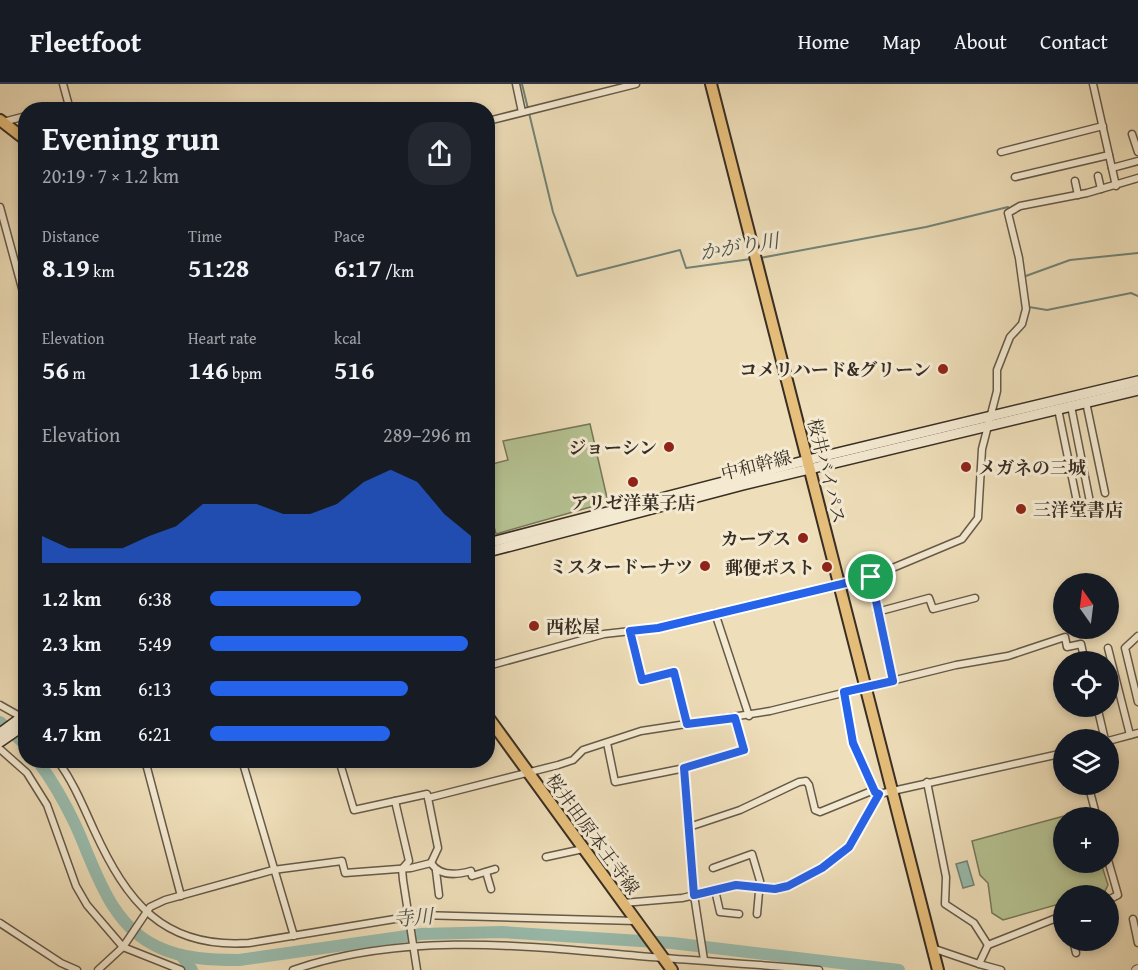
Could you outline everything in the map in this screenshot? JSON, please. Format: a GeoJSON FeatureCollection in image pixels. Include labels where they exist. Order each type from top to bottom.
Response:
{"type":"FeatureCollection","features":[{"type":"Feature","properties":{"kind":"main road","name":"桜井バイパス"},"geometry":{"type":"LineString","coordinates":[[711,84],[938,970]]}},
{"type":"Feature","properties":{"kind":"main road"},"geometry":{"type":"LineString","coordinates":[[1,121],[18,134]]}},
{"type":"Feature","properties":{"kind":"main road","name":"中和幹線"},"geometry":{"type":"LineString","coordinates":[[495,541],[991,421],[1138,381]]}},
{"type":"Feature","properties":{"kind":"main road","name":"中和幹線"},"geometry":{"type":"LineString","coordinates":[[991,421],[1058,409],[1138,390]]}},
{"type":"Feature","properties":{"kind":"main road","name":"中和幹線"},"geometry":{"type":"LineString","coordinates":[[495,550],[809,465]]}},
{"type":"Feature","properties":{"kind":"main road"},"geometry":{"type":"LineString","coordinates":[[0,733],[18,722]]}},
{"type":"Feature","properties":{"kind":"main road"},"geometry":{"type":"LineString","coordinates":[[0,742],[18,724]]}},
{"type":"Feature","properties":{"kind":"main road","name":"桜井田原本王寺線"},"geometry":{"type":"LineString","coordinates":[[495,727],[672,970]]}},
{"type":"Feature","properties":{"kind":"street"},"geometry":{"type":"LineString","coordinates":[[63,84],[68,102]]}},
{"type":"Feature","properties":{"kind":"street"},"geometry":{"type":"LineString","coordinates":[[516,84],[522,112]]}},
{"type":"Feature","properties":{"kind":"street"},"geometry":{"type":"LineString","coordinates":[[495,119],[636,84]]}},
{"type":"Feature","properties":{"kind":"street"},"geometry":{"type":"LineString","coordinates":[[1093,84],[1116,186]]}},
{"type":"Feature","properties":{"kind":"street"},"geometry":{"type":"LineString","coordinates":[[1,121],[18,118]]}},
{"type":"Feature","properties":{"kind":"street"},"geometry":{"type":"LineString","coordinates":[[1000,152],[1103,126]]}},
{"type":"Feature","properties":{"kind":"street"},"geometry":{"type":"LineString","coordinates":[[1132,134],[1138,152]]}},
{"type":"Feature","properties":{"kind":"street"},"geometry":{"type":"LineString","coordinates":[[1015,177],[1109,155]]}},
{"type":"Feature","properties":{"kind":"street"},"geometry":{"type":"LineString","coordinates":[[1112,168],[1138,161]]}},
{"type":"Feature","properties":{"kind":"street"},"geometry":{"type":"LineString","coordinates":[[1098,176],[1101,189]]}},
{"type":"Feature","properties":{"kind":"street"},"geometry":{"type":"LineString","coordinates":[[495,664],[584,639],[658,628],[871,577],[962,539],[978,518],[982,449],[997,391],[997,370],[1010,337],[1022,324],[1026,309],[1019,258],[1008,213],[1020,206],[1116,186],[1138,178]]}},
{"type":"Feature","properties":{"kind":"street"},"geometry":{"type":"LineString","coordinates":[[1075,182],[1077,195]]}},
{"type":"Feature","properties":{"kind":"street"},"geometry":{"type":"LineString","coordinates":[[0,207],[18,273]]}},
{"type":"Feature","properties":{"kind":"street"},"geometry":{"type":"LineString","coordinates":[[1086,402],[1105,493]]}},
{"type":"Feature","properties":{"kind":"street"},"geometry":{"type":"LineString","coordinates":[[1071,406],[1090,502]]}},
{"type":"Feature","properties":{"kind":"street"},"geometry":{"type":"LineString","coordinates":[[1058,409],[1077,502]]}},
{"type":"Feature","properties":{"kind":"street"},"geometry":{"type":"LineString","coordinates":[[871,577],[893,681]]}},
{"type":"Feature","properties":{"kind":"street"},"geometry":{"type":"LineString","coordinates":[[877,612],[929,598],[933,609],[975,598]]}},
{"type":"Feature","properties":{"kind":"street"},"geometry":{"type":"LineString","coordinates":[[715,613],[749,716]]}},
{"type":"Feature","properties":{"kind":"street"},"geometry":{"type":"LineString","coordinates":[[630,631],[642,680],[674,672],[687,724]]}},
{"type":"Feature","properties":{"kind":"street"},"geometry":{"type":"LineString","coordinates":[[1138,636],[1125,648],[1138,702]]}},
{"type":"Feature","properties":{"kind":"street"},"geometry":{"type":"LineString","coordinates":[[428,798],[573,760],[583,750],[648,730],[749,716],[865,686],[956,665],[1008,656],[1065,637],[1067,647],[1081,644],[1083,651]]}},
{"type":"Feature","properties":{"kind":"street"},"geometry":{"type":"LineString","coordinates":[[1108,648],[1130,735]]}},
{"type":"Feature","properties":{"kind":"street"},"geometry":{"type":"LineString","coordinates":[[844,692],[853,743],[877,792]]}},
{"type":"Feature","properties":{"kind":"street"},"geometry":{"type":"LineString","coordinates":[[0,705],[18,716]]}},
{"type":"Feature","properties":{"kind":"street"},"geometry":{"type":"LineString","coordinates":[[608,743],[615,782],[684,768],[744,750],[735,718]]}},
{"type":"Feature","properties":{"kind":"street"},"geometry":{"type":"LineString","coordinates":[[1119,737],[1138,733]]}},
{"type":"Feature","properties":{"kind":"street"},"geometry":{"type":"LineString","coordinates":[[0,749],[18,765]]}},
{"type":"Feature","properties":{"kind":"street"},"geometry":{"type":"LineString","coordinates":[[689,827],[740,810],[799,782],[806,781],[809,785],[815,810],[820,812],[877,792],[1053,755]]}},
{"type":"Feature","properties":{"kind":"street"},"geometry":{"type":"LineString","coordinates":[[21,768],[47,805],[82,896],[124,945],[181,970]]}},
{"type":"Feature","properties":{"kind":"street"},"geometry":{"type":"LineString","coordinates":[[61,768],[117,874],[145,914],[167,928],[210,942],[249,943],[409,919],[419,915],[639,923]]}},
{"type":"Feature","properties":{"kind":"street"},"geometry":{"type":"LineString","coordinates":[[147,768],[181,896]]}},
{"type":"Feature","properties":{"kind":"street"},"geometry":{"type":"LineString","coordinates":[[244,768],[294,936]]}},
{"type":"Feature","properties":{"kind":"street"},"geometry":{"type":"LineString","coordinates":[[341,768],[354,810],[427,794],[438,848],[431,863]]}},
{"type":"Feature","properties":{"kind":"street"},"geometry":{"type":"LineString","coordinates":[[684,768],[694,895],[704,960]]}},
{"type":"Feature","properties":{"kind":"street"},"geometry":{"type":"LineString","coordinates":[[927,782],[946,877],[945,904],[975,923],[988,945]]}},
{"type":"Feature","properties":{"kind":"street"},"geometry":{"type":"LineString","coordinates":[[623,903],[694,895],[736,885],[775,889],[788,886],[837,858],[849,847],[877,792]]}},
{"type":"Feature","properties":{"kind":"street"},"geometry":{"type":"LineString","coordinates":[[394,801],[409,861],[402,869],[417,970]]}},
{"type":"Feature","properties":{"kind":"street"},"geometry":{"type":"LineString","coordinates":[[546,857],[583,849]]}},
{"type":"Feature","properties":{"kind":"street"},"geometry":{"type":"LineString","coordinates":[[713,868],[752,854],[760,888],[757,914]]}},
{"type":"Feature","properties":{"kind":"street"},"geometry":{"type":"LineString","coordinates":[[98,970],[124,945],[154,905],[181,896],[273,870],[342,861],[345,873],[402,869],[431,863]]}},
{"type":"Feature","properties":{"kind":"street"},"geometry":{"type":"LineString","coordinates":[[431,863],[436,871],[439,895]]}},
{"type":"Feature","properties":{"kind":"street"},"geometry":{"type":"LineString","coordinates":[[436,871],[442,873],[471,871],[472,876],[495,869]]}},
{"type":"Feature","properties":{"kind":"street"},"geometry":{"type":"LineString","coordinates":[[486,872],[490,889]]}},
{"type":"Feature","properties":{"kind":"street"},"geometry":{"type":"LineString","coordinates":[[715,890],[720,912],[739,915]]}},
{"type":"Feature","properties":{"kind":"street"},"geometry":{"type":"LineString","coordinates":[[1133,918],[1138,943]]}},
{"type":"Feature","properties":{"kind":"street"},"geometry":{"type":"LineString","coordinates":[[979,964],[988,945],[1053,919]]}},
{"type":"Feature","properties":{"kind":"street"},"geometry":{"type":"LineString","coordinates":[[0,923],[61,963],[77,970]]}},
{"type":"Feature","properties":{"kind":"street"},"geometry":{"type":"LineString","coordinates":[[293,970],[318,961],[431,945],[492,945],[611,951],[819,970]]}},
{"type":"Feature","properties":{"kind":"street"},"geometry":{"type":"LineString","coordinates":[[933,950],[1001,970]]}},
{"type":"Feature","properties":{"kind":"green space"},"geometry":{"type":"Polygon","coordinates":[[[590,424],[608,502],[496,534],[495,463],[508,460],[503,441],[590,424]]]}},
{"type":"Feature","properties":{"kind":"green space"},"geometry":{"type":"Polygon","coordinates":[[[1053,819],[1053,873],[1104,873],[1108,885],[1053,885],[1053,906],[1003,920],[992,913],[988,883],[980,875],[972,841],[1053,819]]]}},
{"type":"Feature","properties":{"kind":"shaded area"},"geometry":{"type":"Polygon","coordinates":[[[967,861],[974,885],[963,888],[956,864],[967,861]]]}},
{"type":"Feature","properties":{"kind":"waterway","name":"かがり川"},"geometry":{"type":"LineString","coordinates":[[522,84],[553,212],[577,276],[680,250],[686,268],[751,259]]}},
{"type":"Feature","properties":{"kind":"waterway","name":"かがり川"},"geometry":{"type":"LineString","coordinates":[[760,258],[926,227],[1008,207],[1020,249]]}},
{"type":"Feature","properties":{"kind":"waterway"},"geometry":{"type":"LineString","coordinates":[[1023,277],[1070,260],[1138,253]]}},
{"type":"Feature","properties":{"kind":"waterway"},"geometry":{"type":"LineString","coordinates":[[1028,302],[1029,307],[1047,310],[1131,293],[1138,296]]}},
{"type":"Feature","properties":{"kind":"waterway","name":"寺川"},"geometry":{"type":"LineString","coordinates":[[0,722],[18,738]]}},
{"type":"Feature","properties":{"kind":"waterway","name":"寺川"},"geometry":{"type":"LineString","coordinates":[[43,768],[67,807],[97,876],[115,910],[141,937],[177,954],[208,959],[239,960],[421,934],[502,932],[672,943],[899,970]]}},
{"type":"Feature","properties":{"kind":"waterway"},"geometry":{"type":"LineString","coordinates":[[181,955],[192,970]]}},
{"type":"Feature","properties":{"kind":"waterway"},"geometry":{"type":"LineString","coordinates":[[61,966],[69,970]]}},
{"type":"Feature","properties":{"kind":"place","name":"コメリハード&グリーン"},"geometry":{"type":"Point","coordinates":[943,369]}},
{"type":"Feature","properties":{"kind":"place","name":"ジョーシン"},"geometry":{"type":"Point","coordinates":[669,447]}},
{"type":"Feature","properties":{"kind":"place","name":"メガネの三城"},"geometry":{"type":"Point","coordinates":[966,467]}},
{"type":"Feature","properties":{"kind":"place","name":"アリゼ洋菓子店"},"geometry":{"type":"Point","coordinates":[633,482]}},
{"type":"Feature","properties":{"kind":"place","name":"三洋堂書店"},"geometry":{"type":"Point","coordinates":[1021,509]}},
{"type":"Feature","properties":{"kind":"place","name":"カーブス"},"geometry":{"type":"Point","coordinates":[803,538]}},
{"type":"Feature","properties":{"kind":"place","name":"ミスタードーナツ"},"geometry":{"type":"Point","coordinates":[705,566]}},
{"type":"Feature","properties":{"kind":"place","name":"郵便ポスト"},"geometry":{"type":"Point","coordinates":[827,567]}},
{"type":"Feature","properties":{"kind":"place","name":"西松屋"},"geometry":{"type":"Point","coordinates":[534,626]}},
{"type":"Feature","properties":{"kind":"route"},"geometry":{"type":"LineString","coordinates":[[871,577],[893,681],[844,692],[853,743],[875,792],[879,794],[875,805],[849,847],[822,868],[788,886],[775,889],[736,885],[694,895],[688,794],[684,768],[744,750],[735,718],[717,718],[687,724],[674,672],[642,680],[630,631],[672,625],[871,577]]}}]}
